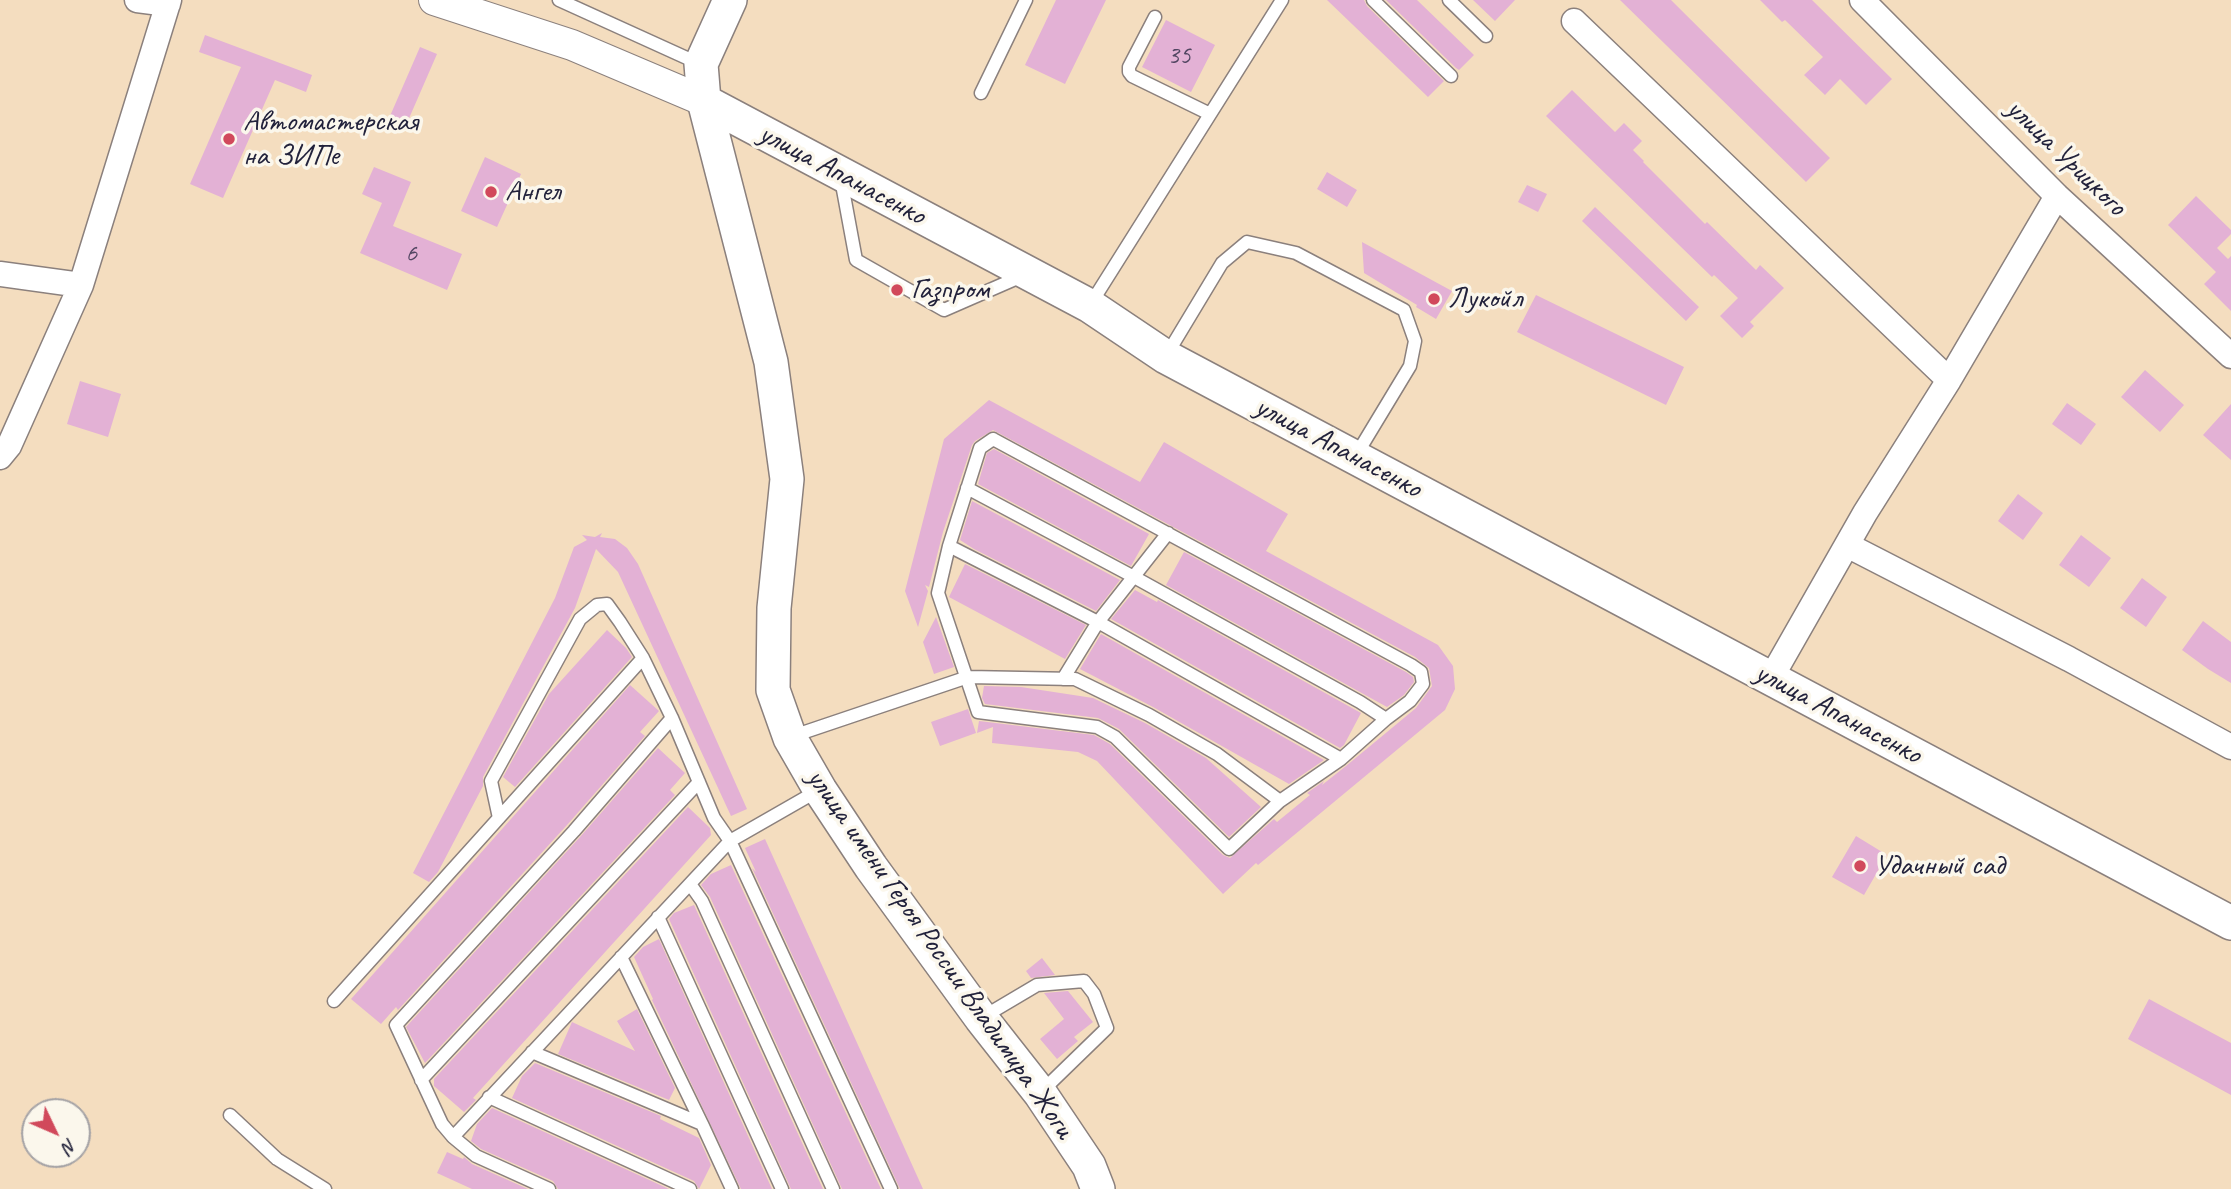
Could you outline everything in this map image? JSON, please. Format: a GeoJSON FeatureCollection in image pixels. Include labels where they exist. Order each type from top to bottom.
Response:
{"type":"FeatureCollection","features":[{"type":"Feature","properties":{"kind":"main road"},"geometry":{"type":"LineString","coordinates":[[701,64],[730,0]]}},
{"type":"Feature","properties":{"kind":"main road","name":"улица имени Героя России Владимира Жоги"},"geometry":{"type":"LineString","coordinates":[[701,64],[704,101],[771,362],[787,479],[774,607],[773,690],[790,738],[820,790],[981,1018],[1040,1093],[1089,1166],[1098,1189]]}},
{"type":"Feature","properties":{"kind":"main road","name":"улица Апанасенко"},"geometry":{"type":"LineString","coordinates":[[704,101],[1090,306],[1166,357],[2231,923]]}},
{"type":"Feature","properties":{"kind":"street"},"geometry":{"type":"LineString","coordinates":[[0,457],[9,446],[81,285],[169,2],[137,0]]}},
{"type":"Feature","properties":{"kind":"street","name":"улица Апанасенко"},"geometry":{"type":"LineString","coordinates":[[434,0],[572,45],[704,101]]}},
{"type":"Feature","properties":{"kind":"street","name":"улица Урицкого"},"geometry":{"type":"LineString","coordinates":[[1862,0],[2057,196],[2231,356]]}},
{"type":"Feature","properties":{"kind":"street"},"geometry":{"type":"LineString","coordinates":[[1574,21],[1949,380]]}},
{"type":"Feature","properties":{"kind":"street"},"geometry":{"type":"LineString","coordinates":[[1771,678],[1847,545],[1949,380],[2057,196]]}},
{"type":"Feature","properties":{"kind":"street"},"geometry":{"type":"LineString","coordinates":[[0,274],[81,285]]}},
{"type":"Feature","properties":{"kind":"street"},"geometry":{"type":"LineString","coordinates":[[1847,545],[2057,653],[2231,747]]}},
{"type":"Feature","properties":{"kind":"lane"},"geometry":{"type":"LineString","coordinates":[[559,0],[701,64]]}},
{"type":"Feature","properties":{"kind":"lane"},"geometry":{"type":"LineString","coordinates":[[981,93],[1026,0]]}},
{"type":"Feature","properties":{"kind":"lane"},"geometry":{"type":"LineString","coordinates":[[1090,306],[1282,0]]}},
{"type":"Feature","properties":{"kind":"lane"},"geometry":{"type":"LineString","coordinates":[[1373,0],[1451,76]]}},
{"type":"Feature","properties":{"kind":"lane"},"geometry":{"type":"LineString","coordinates":[[1449,0],[1486,36]]}},
{"type":"Feature","properties":{"kind":"lane"},"geometry":{"type":"LineString","coordinates":[[1155,17],[1129,67],[1129,72],[1132,76],[1210,114]]}},
{"type":"Feature","properties":{"kind":"lane"},"geometry":{"type":"LineString","coordinates":[[841,175],[856,260],[944,310],[1028,273]]}},
{"type":"Feature","properties":{"kind":"lane"},"geometry":{"type":"LineString","coordinates":[[1166,357],[1222,263],[1247,242],[1296,253],[1404,310],[1415,341],[1410,366],[1355,457]]}},
{"type":"Feature","properties":{"kind":"lane"},"geometry":{"type":"LineString","coordinates":[[993,439],[1168,533],[1421,672],[1423,684],[1410,701],[1341,759],[1280,801],[1229,849],[1115,737],[1097,727],[978,712],[938,593],[949,546],[980,448],[993,439]]}},
{"type":"Feature","properties":{"kind":"lane"},"geometry":{"type":"LineString","coordinates":[[967,488],[1134,577],[1386,719]]}},
{"type":"Feature","properties":{"kind":"lane"},"geometry":{"type":"LineString","coordinates":[[1063,679],[1098,622],[1168,533]]}},
{"type":"Feature","properties":{"kind":"lane"},"geometry":{"type":"LineString","coordinates":[[949,546],[1098,622],[1341,759]]}},
{"type":"Feature","properties":{"kind":"lane"},"geometry":{"type":"LineString","coordinates":[[499,818],[491,781],[580,620],[597,605],[607,604],[643,658],[673,719],[713,818],[730,841],[891,1189]]}},
{"type":"Feature","properties":{"kind":"lane"},"geometry":{"type":"LineString","coordinates":[[334,1001],[643,658]]}},
{"type":"Feature","properties":{"kind":"lane"},"geometry":{"type":"LineString","coordinates":[[790,738],[968,677],[1075,679],[1149,715],[1217,754],[1280,801]]}},
{"type":"Feature","properties":{"kind":"lane"},"geometry":{"type":"LineString","coordinates":[[549,1189],[476,1156],[453,1137],[442,1124],[396,1026],[673,719]]}},
{"type":"Feature","properties":{"kind":"lane"},"geometry":{"type":"LineString","coordinates":[[421,1080],[699,782]]}},
{"type":"Feature","properties":{"kind":"lane"},"geometry":{"type":"LineString","coordinates":[[453,1137],[730,841],[820,790]]}},
{"type":"Feature","properties":{"kind":"lane"},"geometry":{"type":"LineString","coordinates":[[690,884],[702,901],[833,1189]]}},
{"type":"Feature","properties":{"kind":"lane"},"geometry":{"type":"LineString","coordinates":[[658,917],[782,1189]]}},
{"type":"Feature","properties":{"kind":"lane"},"geometry":{"type":"LineString","coordinates":[[621,957],[732,1189]]}},
{"type":"Feature","properties":{"kind":"lane"},"geometry":{"type":"LineString","coordinates":[[981,1018],[1037,985],[1084,981],[1094,995],[1107,1028],[1040,1093]]}},
{"type":"Feature","properties":{"kind":"lane"},"geometry":{"type":"LineString","coordinates":[[532,1052],[702,1124]]}},
{"type":"Feature","properties":{"kind":"lane"},"geometry":{"type":"LineString","coordinates":[[489,1097],[690,1189]]}},
{"type":"Feature","properties":{"kind":"lane"},"geometry":{"type":"LineString","coordinates":[[230,1115],[277,1159],[325,1189]]}},
{"type":"Feature","properties":{"kind":"building"},"geometry":{"type":"Polygon","coordinates":[[[1056,0],[1106,0],[1065,84],[1025,65],[1056,0]]]}},
{"type":"Feature","properties":{"kind":"building"},"geometry":{"type":"Polygon","coordinates":[[[1327,0],[1364,0],[1444,81],[1428,97],[1327,0]]]}},
{"type":"Feature","properties":{"kind":"building"},"geometry":{"type":"Polygon","coordinates":[[[1386,0],[1417,0],[1474,55],[1459,70],[1386,0]]]}},
{"type":"Feature","properties":{"kind":"building"},"geometry":{"type":"Polygon","coordinates":[[[1473,0],[1515,0],[1495,21],[1473,0]]]}},
{"type":"Feature","properties":{"kind":"building"},"geometry":{"type":"Polygon","coordinates":[[[1620,0],[1671,0],[1830,158],[1806,182],[1620,0]]]}},
{"type":"Feature","properties":{"kind":"building"},"geometry":{"type":"Polygon","coordinates":[[[1760,0],[1812,0],[1892,79],[1866,105],[1840,79],[1825,95],[1804,75],[1823,57],[1760,0]]]}},
{"type":"Feature","properties":{"kind":"building"},"geometry":{"type":"Polygon","coordinates":[[[1166,20],[1215,45],[1191,92],[1142,67],[1166,20]]]}},
{"type":"Feature","properties":{"kind":"building","name":"Автомастерская на ЗИПе"},"geometry":{"type":"Polygon","coordinates":[[[205,35],[312,75],[306,92],[275,80],[223,198],[190,184],[241,67],[199,52],[205,35]]]}},
{"type":"Feature","properties":{"kind":"building"},"geometry":{"type":"Polygon","coordinates":[[[420,47],[437,54],[407,123],[390,116],[420,47]]]}},
{"type":"Feature","properties":{"kind":"building"},"geometry":{"type":"Polygon","coordinates":[[[1572,90],[1615,132],[1624,123],[1642,141],[1633,150],[1643,162],[1756,270],[1760,265],[1784,288],[1750,322],[1754,326],[1742,338],[1720,316],[1738,298],[1714,275],[1712,277],[1546,116],[1572,90]]]}},
{"type":"Feature","properties":{"kind":"building","name":"Ангел"},"geometry":{"type":"Polygon","coordinates":[[[485,157],[521,174],[497,227],[461,211],[485,157]]]}},
{"type":"Feature","properties":{"kind":"building"},"geometry":{"type":"Polygon","coordinates":[[[374,167],[411,182],[393,226],[462,254],[447,290],[360,253],[382,203],[362,194],[374,167]]]}},
{"type":"Feature","properties":{"kind":"building"},"geometry":{"type":"Polygon","coordinates":[[[1327,172],[1357,190],[1347,207],[1317,189],[1327,172]]]}},
{"type":"Feature","properties":{"kind":"building"},"geometry":{"type":"Polygon","coordinates":[[[1527,185],[1547,194],[1538,212],[1518,202],[1527,185]]]}},
{"type":"Feature","properties":{"kind":"building"},"geometry":{"type":"Polygon","coordinates":[[[2196,196],[2231,230],[2231,234],[2217,248],[2228,259],[2231,256],[2231,311],[2204,284],[2216,272],[2168,225],[2196,196]]]}},
{"type":"Feature","properties":{"kind":"building"},"geometry":{"type":"Polygon","coordinates":[[[1595,207],[1699,307],[1686,321],[1582,221],[1595,207]]]}},
{"type":"Feature","properties":{"kind":"building"},"geometry":{"type":"Polygon","coordinates":[[[1362,242],[1452,291],[1436,319],[1364,273],[1362,242]]]}},
{"type":"Feature","properties":{"kind":"building"},"geometry":{"type":"Polygon","coordinates":[[[1536,295],[1684,367],[1666,405],[1517,332],[1536,295]]]}},
{"type":"Feature","properties":{"kind":"building"},"geometry":{"type":"Polygon","coordinates":[[[2145,370],[2184,405],[2160,432],[2121,397],[2145,370]]]}},
{"type":"Feature","properties":{"kind":"building"},"geometry":{"type":"Polygon","coordinates":[[[80,381],[121,394],[108,437],[67,424],[80,381]]]}},
{"type":"Feature","properties":{"kind":"building"},"geometry":{"type":"Polygon","coordinates":[[[989,400],[1140,482],[1164,442],[1288,514],[1266,551],[1438,645],[1453,666],[1455,689],[1445,710],[1258,865],[1256,863],[1223,894],[1097,761],[1078,752],[992,743],[993,727],[977,733],[979,721],[1094,735],[1110,744],[1223,855],[1230,858],[1274,819],[1277,822],[1310,795],[1307,793],[1324,781],[1322,785],[1416,708],[1432,686],[1429,668],[1415,657],[993,430],[972,445],[943,532],[929,587],[925,585],[928,591],[918,627],[905,591],[944,439],[989,400]]]}},
{"type":"Feature","properties":{"kind":"building"},"geometry":{"type":"Polygon","coordinates":[[[2067,403],[2096,424],[2081,445],[2052,424],[2067,403]]]}},
{"type":"Feature","properties":{"kind":"building"},"geometry":{"type":"Polygon","coordinates":[[[2231,404],[2231,460],[2203,435],[2231,404]]]}},
{"type":"Feature","properties":{"kind":"building"},"geometry":{"type":"Polygon","coordinates":[[[994,449],[1149,534],[1131,566],[978,484],[987,453],[994,449]]]}},
{"type":"Feature","properties":{"kind":"building"},"geometry":{"type":"Polygon","coordinates":[[[2018,494],[2043,513],[2023,540],[1998,521],[2018,494]]]}},
{"type":"Feature","properties":{"kind":"building"},"geometry":{"type":"Polygon","coordinates":[[[972,501],[1120,580],[1096,611],[974,549],[960,540],[972,501]]]}},
{"type":"Feature","properties":{"kind":"building"},"geometry":{"type":"Polygon","coordinates":[[[602,533],[600,537],[615,539],[627,548],[638,564],[747,809],[731,816],[618,572],[596,549],[575,608],[483,777],[483,786],[438,872],[429,882],[413,873],[555,598],[574,547],[587,540],[582,535],[595,537],[602,533]]]}},
{"type":"Feature","properties":{"kind":"building"},"geometry":{"type":"Polygon","coordinates":[[[2081,535],[2111,558],[2089,587],[2059,565],[2081,535]]]}},
{"type":"Feature","properties":{"kind":"building"},"geometry":{"type":"Polygon","coordinates":[[[1184,552],[1406,672],[1413,677],[1414,682],[1404,695],[1387,707],[1166,585],[1184,552]]]}},
{"type":"Feature","properties":{"kind":"building"},"geometry":{"type":"Polygon","coordinates":[[[965,564],[1086,625],[1065,659],[949,597],[965,564]]]}},
{"type":"Feature","properties":{"kind":"building"},"geometry":{"type":"Polygon","coordinates":[[[2142,578],[2167,597],[2146,627],[2120,608],[2142,578]]]}},
{"type":"Feature","properties":{"kind":"building"},"geometry":{"type":"Polygon","coordinates":[[[1135,590],[1157,602],[1158,600],[1361,713],[1344,745],[1340,748],[1111,619],[1135,590]]]}},
{"type":"Feature","properties":{"kind":"building"},"geometry":{"type":"Polygon","coordinates":[[[936,617],[954,667],[934,674],[923,642],[936,617]]]}},
{"type":"Feature","properties":{"kind":"building"},"geometry":{"type":"Polygon","coordinates":[[[2203,621],[2231,642],[2231,683],[2182,650],[2203,621]]]}},
{"type":"Feature","properties":{"kind":"building"},"geometry":{"type":"Polygon","coordinates":[[[607,630],[632,657],[515,787],[503,777],[549,694],[607,630]]]}},
{"type":"Feature","properties":{"kind":"building"},"geometry":{"type":"Polygon","coordinates":[[[1101,634],[1324,760],[1289,784],[1080,669],[1101,634]]]}},
{"type":"Feature","properties":{"kind":"building"},"geometry":{"type":"Polygon","coordinates":[[[630,685],[659,711],[640,732],[645,736],[398,1010],[396,1007],[381,1024],[351,999],[630,685]]]}},
{"type":"Feature","properties":{"kind":"building"},"geometry":{"type":"Polygon","coordinates":[[[984,686],[1021,687],[1093,698],[1145,723],[1206,758],[1261,807],[1229,837],[1119,729],[1098,718],[985,704],[982,698],[984,686]]]}},
{"type":"Feature","properties":{"kind":"building"},"geometry":{"type":"Polygon","coordinates":[[[968,709],[976,733],[940,746],[931,722],[968,709]]]}},
{"type":"Feature","properties":{"kind":"building"},"geometry":{"type":"Polygon","coordinates":[[[658,748],[685,773],[670,790],[675,795],[425,1063],[406,1027],[658,748]]]}},
{"type":"Feature","properties":{"kind":"building"},"geometry":{"type":"Polygon","coordinates":[[[688,807],[710,828],[711,835],[473,1098],[476,1100],[464,1112],[434,1086],[434,1079],[688,807]]]}},
{"type":"Feature","properties":{"kind":"building","name":"Удачный сад"},"geometry":{"type":"Polygon","coordinates":[[[1856,836],[1887,855],[1864,895],[1832,877],[1856,836]]]}},
{"type":"Feature","properties":{"kind":"building"},"geometry":{"type":"Polygon","coordinates":[[[765,839],[923,1189],[900,1189],[752,868],[756,872],[745,848],[765,839]]]}},
{"type":"Feature","properties":{"kind":"building"},"geometry":{"type":"Polygon","coordinates":[[[731,865],[881,1189],[842,1189],[710,897],[701,885],[711,874],[731,865]]]}},
{"type":"Feature","properties":{"kind":"building"},"geometry":{"type":"Polygon","coordinates":[[[694,905],[823,1189],[791,1189],[669,919],[674,913],[694,905]]]}},
{"type":"Feature","properties":{"kind":"building"},"geometry":{"type":"Polygon","coordinates":[[[659,939],[772,1189],[741,1189],[652,1000],[634,957],[643,947],[659,939]]]}},
{"type":"Feature","properties":{"kind":"building"},"geometry":{"type":"Polygon","coordinates":[[[1042,958],[1055,975],[1031,978],[1026,971],[1042,958]]]}},
{"type":"Feature","properties":{"kind":"building"},"geometry":{"type":"Polygon","coordinates":[[[1068,991],[1093,1022],[1074,1037],[1078,1041],[1057,1059],[1040,1039],[1064,1019],[1044,993],[1068,991]]]}},
{"type":"Feature","properties":{"kind":"building"},"geometry":{"type":"Polygon","coordinates":[[[2149,999],[2231,1043],[2231,1095],[2128,1039],[2149,999]]]}},
{"type":"Feature","properties":{"kind":"building"},"geometry":{"type":"Polygon","coordinates":[[[637,1009],[675,1088],[669,1100],[558,1054],[572,1022],[635,1051],[617,1021],[637,1009]]]}},
{"type":"Feature","properties":{"kind":"building"},"geometry":{"type":"Polygon","coordinates":[[[535,1063],[661,1116],[660,1119],[699,1138],[711,1165],[699,1189],[694,1181],[512,1098],[522,1076],[535,1063]]]}},
{"type":"Feature","properties":{"kind":"building"},"geometry":{"type":"Polygon","coordinates":[[[492,1108],[669,1189],[558,1189],[553,1181],[481,1149],[471,1141],[477,1124],[492,1108]]]}},
{"type":"Feature","properties":{"kind":"building"},"geometry":{"type":"Polygon","coordinates":[[[447,1152],[463,1159],[464,1157],[472,1164],[528,1189],[472,1189],[437,1173],[447,1152]]]}},
{"type":"Feature","properties":{"kind":"place","name":"Автомастерская на ЗИПе"},"geometry":{"type":"Point","coordinates":[229,139]}},
{"type":"Feature","properties":{"kind":"place","name":"Ангел"},"geometry":{"type":"Point","coordinates":[491,192]}},
{"type":"Feature","properties":{"kind":"place","name":"Газпром"},"geometry":{"type":"Point","coordinates":[897,290]}},
{"type":"Feature","properties":{"kind":"place","name":"Лукойл"},"geometry":{"type":"Point","coordinates":[1434,299]}},
{"type":"Feature","properties":{"kind":"place","name":"Удачный сад"},"geometry":{"type":"Point","coordinates":[1860,866]}}]}
